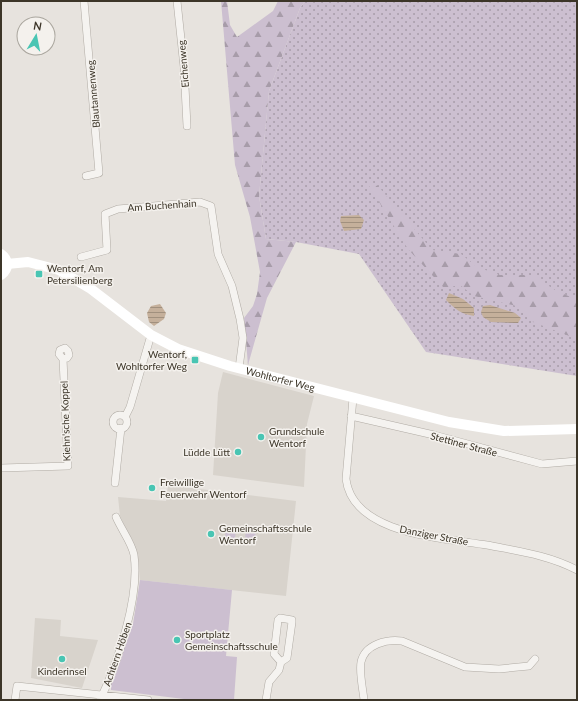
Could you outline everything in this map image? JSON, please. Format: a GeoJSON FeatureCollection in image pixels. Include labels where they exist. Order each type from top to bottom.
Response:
{"type":"FeatureCollection","features":[{"type":"Feature","properties":{"kind":"main road"},"geometry":{"type":"LineString","coordinates":[[1,254],[5,257],[7,264],[5,271],[1,275]]}},
{"type":"Feature","properties":{"kind":"main road","name":"Wohltorfer Weg"},"geometry":{"type":"LineString","coordinates":[[7,264],[28,262],[59,270],[91,289],[151,335],[178,349],[239,368],[449,422],[504,431],[577,429]]}},
{"type":"Feature","properties":{"kind":"street","name":"Blautannenweg"},"geometry":{"type":"LineString","coordinates":[[84,1],[100,173],[86,176]]}},
{"type":"Feature","properties":{"kind":"street","name":"Eichenweg"},"geometry":{"type":"LineString","coordinates":[[177,1],[184,67],[187,126]]}},
{"type":"Feature","properties":{"kind":"street","name":"Am Buchenhain"},"geometry":{"type":"LineString","coordinates":[[81,257],[107,250],[105,214],[118,209],[200,202],[211,206],[218,254],[232,286],[244,338],[239,368]]}},
{"type":"Feature","properties":{"kind":"street"},"geometry":{"type":"LineString","coordinates":[[115,483],[121,428],[127,422],[125,417],[130,407],[151,335]]}},
{"type":"Feature","properties":{"kind":"street","name":"Kiehn'sche Koppel"},"geometry":{"type":"LineString","coordinates":[[1,468],[68,466],[63,359]]}},
{"type":"Feature","properties":{"kind":"street","name":"Danziger Straße"},"geometry":{"type":"LineString","coordinates":[[353,398],[346,479],[347,487],[353,501],[376,520],[413,533],[537,555],[577,570]]}},
{"type":"Feature","properties":{"kind":"street"},"geometry":{"type":"LineString","coordinates":[[121,428],[115,426],[114,420],[118,415],[125,417]]}},
{"type":"Feature","properties":{"kind":"street","name":"Stettiner Straße"},"geometry":{"type":"LineString","coordinates":[[351,416],[434,435],[542,464],[577,461]]}},
{"type":"Feature","properties":{"kind":"street","name":"Achtern Höben"},"geometry":{"type":"LineString","coordinates":[[102,697],[128,623],[135,578],[134,554],[116,517]]}},
{"type":"Feature","properties":{"kind":"street"},"geometry":{"type":"LineString","coordinates":[[266,700],[269,682],[279,670],[281,662],[287,658],[292,620],[280,618],[278,620],[274,654],[281,662]]}},
{"type":"Feature","properties":{"kind":"street"},"geometry":{"type":"LineString","coordinates":[[364,700],[361,663],[366,653],[374,646],[391,640],[402,641],[465,667],[508,669],[529,666],[535,659]]}},
{"type":"Feature","properties":{"kind":"street"},"geometry":{"type":"LineString","coordinates":[[15,700],[17,686],[102,697],[148,700]]}},
{"type":"Feature","properties":{"kind":"shaded area"},"geometry":{"type":"Polygon","coordinates":[[[359,215],[364,220],[361,229],[344,231],[340,221],[341,216],[359,215]]]}},
{"type":"Feature","properties":{"kind":"shaded area"},"geometry":{"type":"Polygon","coordinates":[[[449,293],[463,299],[474,308],[474,316],[462,312],[449,303],[446,300],[449,293]]]}},
{"type":"Feature","properties":{"kind":"shaded area"},"geometry":{"type":"Polygon","coordinates":[[[160,304],[166,313],[164,319],[154,326],[149,322],[147,313],[151,306],[160,304]]]}},
{"type":"Feature","properties":{"kind":"shaded area"},"geometry":{"type":"Polygon","coordinates":[[[490,305],[515,313],[521,318],[518,323],[491,322],[483,317],[481,312],[483,306],[490,305]]]}},
{"type":"Feature","properties":{"kind":"shaded area","name":"Grundschule Wentorf"},"geometry":{"type":"Polygon","coordinates":[[[223,372],[314,396],[307,424],[304,487],[213,475],[218,393],[223,372]]]}},
{"type":"Feature","properties":{"kind":"shaded area","name":"Gemeinschaftsschule Wentorf"},"geometry":{"type":"Polygon","coordinates":[[[168,485],[296,501],[286,596],[140,580],[137,552],[120,516],[118,497],[166,501],[168,485]]]}},
{"type":"Feature","properties":{"kind":"shaded area","name":"Kinderinsel"},"geometry":{"type":"Polygon","coordinates":[[[35,618],[61,620],[60,636],[98,640],[82,688],[31,678],[35,618]]]}},
{"type":"Feature","properties":{"kind":"green space"},"geometry":{"type":"Polygon","coordinates":[[[221,1],[227,1],[230,25],[237,37],[273,11],[278,1],[305,1],[300,8],[269,91],[259,196],[266,239],[296,242],[267,298],[248,365],[244,318],[253,306],[257,294],[260,272],[250,217],[235,165],[221,1]]]}},
{"type":"Feature","properties":{"kind":"green space"},"geometry":{"type":"Polygon","coordinates":[[[305,1],[577,1],[577,376],[426,352],[359,254],[296,242],[266,239],[259,196],[269,91],[300,8],[305,1]]]}},
{"type":"Feature","properties":{"kind":"green space"},"geometry":{"type":"Polygon","coordinates":[[[368,184],[378,186],[432,250],[461,254],[477,267],[500,275],[532,275],[555,290],[577,300],[577,339],[533,322],[521,307],[474,296],[460,285],[444,288],[408,249],[368,184]]]}},
{"type":"Feature","properties":{"kind":"green space"},"geometry":{"type":"Polygon","coordinates":[[[226,526],[236,527],[235,539],[225,538],[226,526]]]}},
{"type":"Feature","properties":{"kind":"green space"},"geometry":{"type":"Polygon","coordinates":[[[246,527],[256,529],[255,541],[245,540],[246,527]]]}},
{"type":"Feature","properties":{"kind":"green space","name":"Sportplatz Gemeinschaftsschule"},"geometry":{"type":"Polygon","coordinates":[[[140,580],[232,590],[226,656],[237,657],[234,700],[192,700],[111,690],[111,684],[133,624],[140,580]]]}},
{"type":"Feature","properties":{"kind":"place","name":"Wentorf, Am Petersilienberg"},"geometry":{"type":"Point","coordinates":[39,274]}},
{"type":"Feature","properties":{"kind":"place","name":"Wentorf, Wohltorfer Weg"},"geometry":{"type":"Point","coordinates":[195,360]}},
{"type":"Feature","properties":{"kind":"place","name":"Grundschule Wentorf"},"geometry":{"type":"Point","coordinates":[261,437]}},
{"type":"Feature","properties":{"kind":"place","name":"Lüdde Lütt"},"geometry":{"type":"Point","coordinates":[238,452]}},
{"type":"Feature","properties":{"kind":"place","name":"Freiwillige Feuerwehr Wentorf"},"geometry":{"type":"Point","coordinates":[152,488]}},
{"type":"Feature","properties":{"kind":"place","name":"Gemeinschaftsschule Wentorf"},"geometry":{"type":"Point","coordinates":[211,534]}},
{"type":"Feature","properties":{"kind":"place","name":"Sportplatz Gemeinschaftsschule"},"geometry":{"type":"Point","coordinates":[177,640]}},
{"type":"Feature","properties":{"kind":"place","name":"Kinderinsel"},"geometry":{"type":"Point","coordinates":[62,659]}}]}
